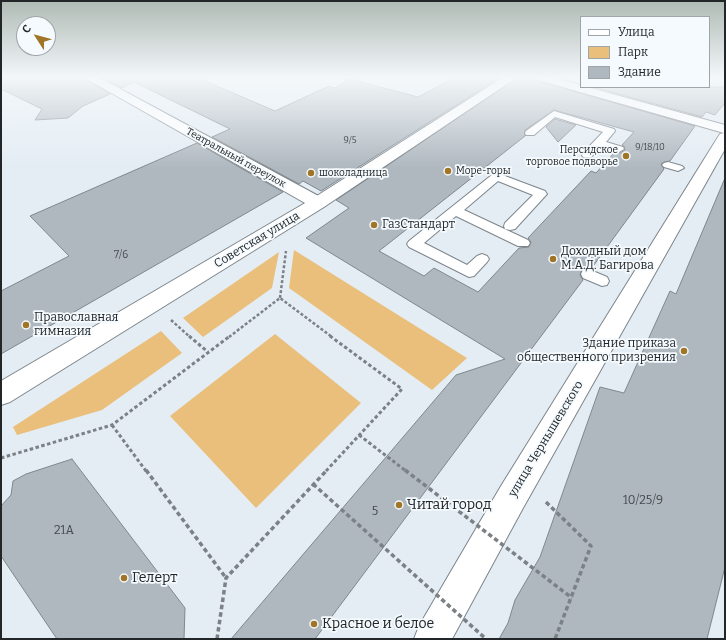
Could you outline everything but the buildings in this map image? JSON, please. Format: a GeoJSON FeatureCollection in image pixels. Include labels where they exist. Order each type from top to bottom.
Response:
{"type":"FeatureCollection","features":[{"type":"Feature","properties":{"kind":"street","name":"Театральный переулок"},"geometry":{"type":"LineString","coordinates":[[144,108],[318,203]]}},
{"type":"Feature","properties":{"kind":"street","name":"Советская улица"},"geometry":{"type":"LineString","coordinates":[[1,394],[318,203],[464,108]]}},
{"type":"Feature","properties":{"kind":"street"},"geometry":{"type":"LineString","coordinates":[[649,108],[725,129]]}},
{"type":"Feature","properties":{"kind":"street","name":"улица Чернышевского"},"geometry":{"type":"LineString","coordinates":[[432,639],[512,497],[725,137]]}},
{"type":"Feature","properties":{"kind":"lane"},"geometry":{"type":"LineString","coordinates":[[530,133],[554,114],[610,131],[587,155]]}},
{"type":"Feature","properties":{"kind":"lane"},"geometry":{"type":"LineString","coordinates":[[599,143],[618,149]]}},
{"type":"Feature","properties":{"kind":"lane"},"geometry":{"type":"LineString","coordinates":[[482,259],[469,272],[414,244],[497,176],[541,194],[510,226]]}},
{"type":"Feature","properties":{"kind":"lane"},"geometry":{"type":"LineString","coordinates":[[455,211],[523,243]]}},
{"type":"Feature","properties":{"kind":"lane"},"geometry":{"type":"LineString","coordinates":[[588,274],[602,281]]}},
{"type":"Feature","properties":{"kind":"path"},"geometry":{"type":"LineString","coordinates":[[1,458],[112,425],[280,298],[287,246]]}},
{"type":"Feature","properties":{"kind":"path"},"geometry":{"type":"LineString","coordinates":[[217,639],[226,578],[402,389],[280,298]]}},
{"type":"Feature","properties":{"kind":"path"},"geometry":{"type":"LineString","coordinates":[[166,316],[208,352]]}},
{"type":"Feature","properties":{"kind":"path"},"geometry":{"type":"LineString","coordinates":[[112,425],[226,578]]}},
{"type":"Feature","properties":{"kind":"path"},"geometry":{"type":"LineString","coordinates":[[359,434],[572,598]]}},
{"type":"Feature","properties":{"kind":"path"},"geometry":{"type":"LineString","coordinates":[[313,484],[486,639]]}},
{"type":"Feature","properties":{"kind":"path"},"geometry":{"type":"LineString","coordinates":[[541,498],[591,546],[555,639]]}},
{"type":"Feature","properties":{"kind":"green space"},"geometry":{"type":"Polygon","coordinates":[[[294,250],[467,358],[432,390],[289,288],[294,250]]]}},
{"type":"Feature","properties":{"kind":"green space"},"geometry":{"type":"Polygon","coordinates":[[[279,252],[272,288],[203,337],[183,318],[279,252]]]}},
{"type":"Feature","properties":{"kind":"green space"},"geometry":{"type":"Polygon","coordinates":[[[161,331],[182,353],[102,410],[17,435],[13,427],[161,331]]]}},
{"type":"Feature","properties":{"kind":"green space"},"geometry":{"type":"Polygon","coordinates":[[[275,334],[361,403],[256,508],[170,416],[275,334]]]}},
{"type":"Feature","properties":{"kind":"place","name":"Персидское торговое подворье"},"geometry":{"type":"Point","coordinates":[626,156]}},
{"type":"Feature","properties":{"kind":"place","name":"Море-горы"},"geometry":{"type":"Point","coordinates":[448,171]}},
{"type":"Feature","properties":{"kind":"place","name":"шоколадница"},"geometry":{"type":"Point","coordinates":[311,173]}},
{"type":"Feature","properties":{"kind":"place","name":"ГазСтандарт"},"geometry":{"type":"Point","coordinates":[374,225]}},
{"type":"Feature","properties":{"kind":"place","name":"Доходный дом М.А.Д. Багирова"},"geometry":{"type":"Point","coordinates":[553,259]}},
{"type":"Feature","properties":{"kind":"place","name":"Православная гимназия"},"geometry":{"type":"Point","coordinates":[26,325]}},
{"type":"Feature","properties":{"kind":"place","name":"Здание приказа общественного призрения"},"geometry":{"type":"Point","coordinates":[684,351]}},
{"type":"Feature","properties":{"kind":"place","name":"Читай город"},"geometry":{"type":"Point","coordinates":[399,505]}},
{"type":"Feature","properties":{"kind":"place","name":"Гелерт"},"geometry":{"type":"Point","coordinates":[124,578]}},
{"type":"Feature","properties":{"kind":"place","name":"Красное и белое"},"geometry":{"type":"Point","coordinates":[314,624]}}]}
